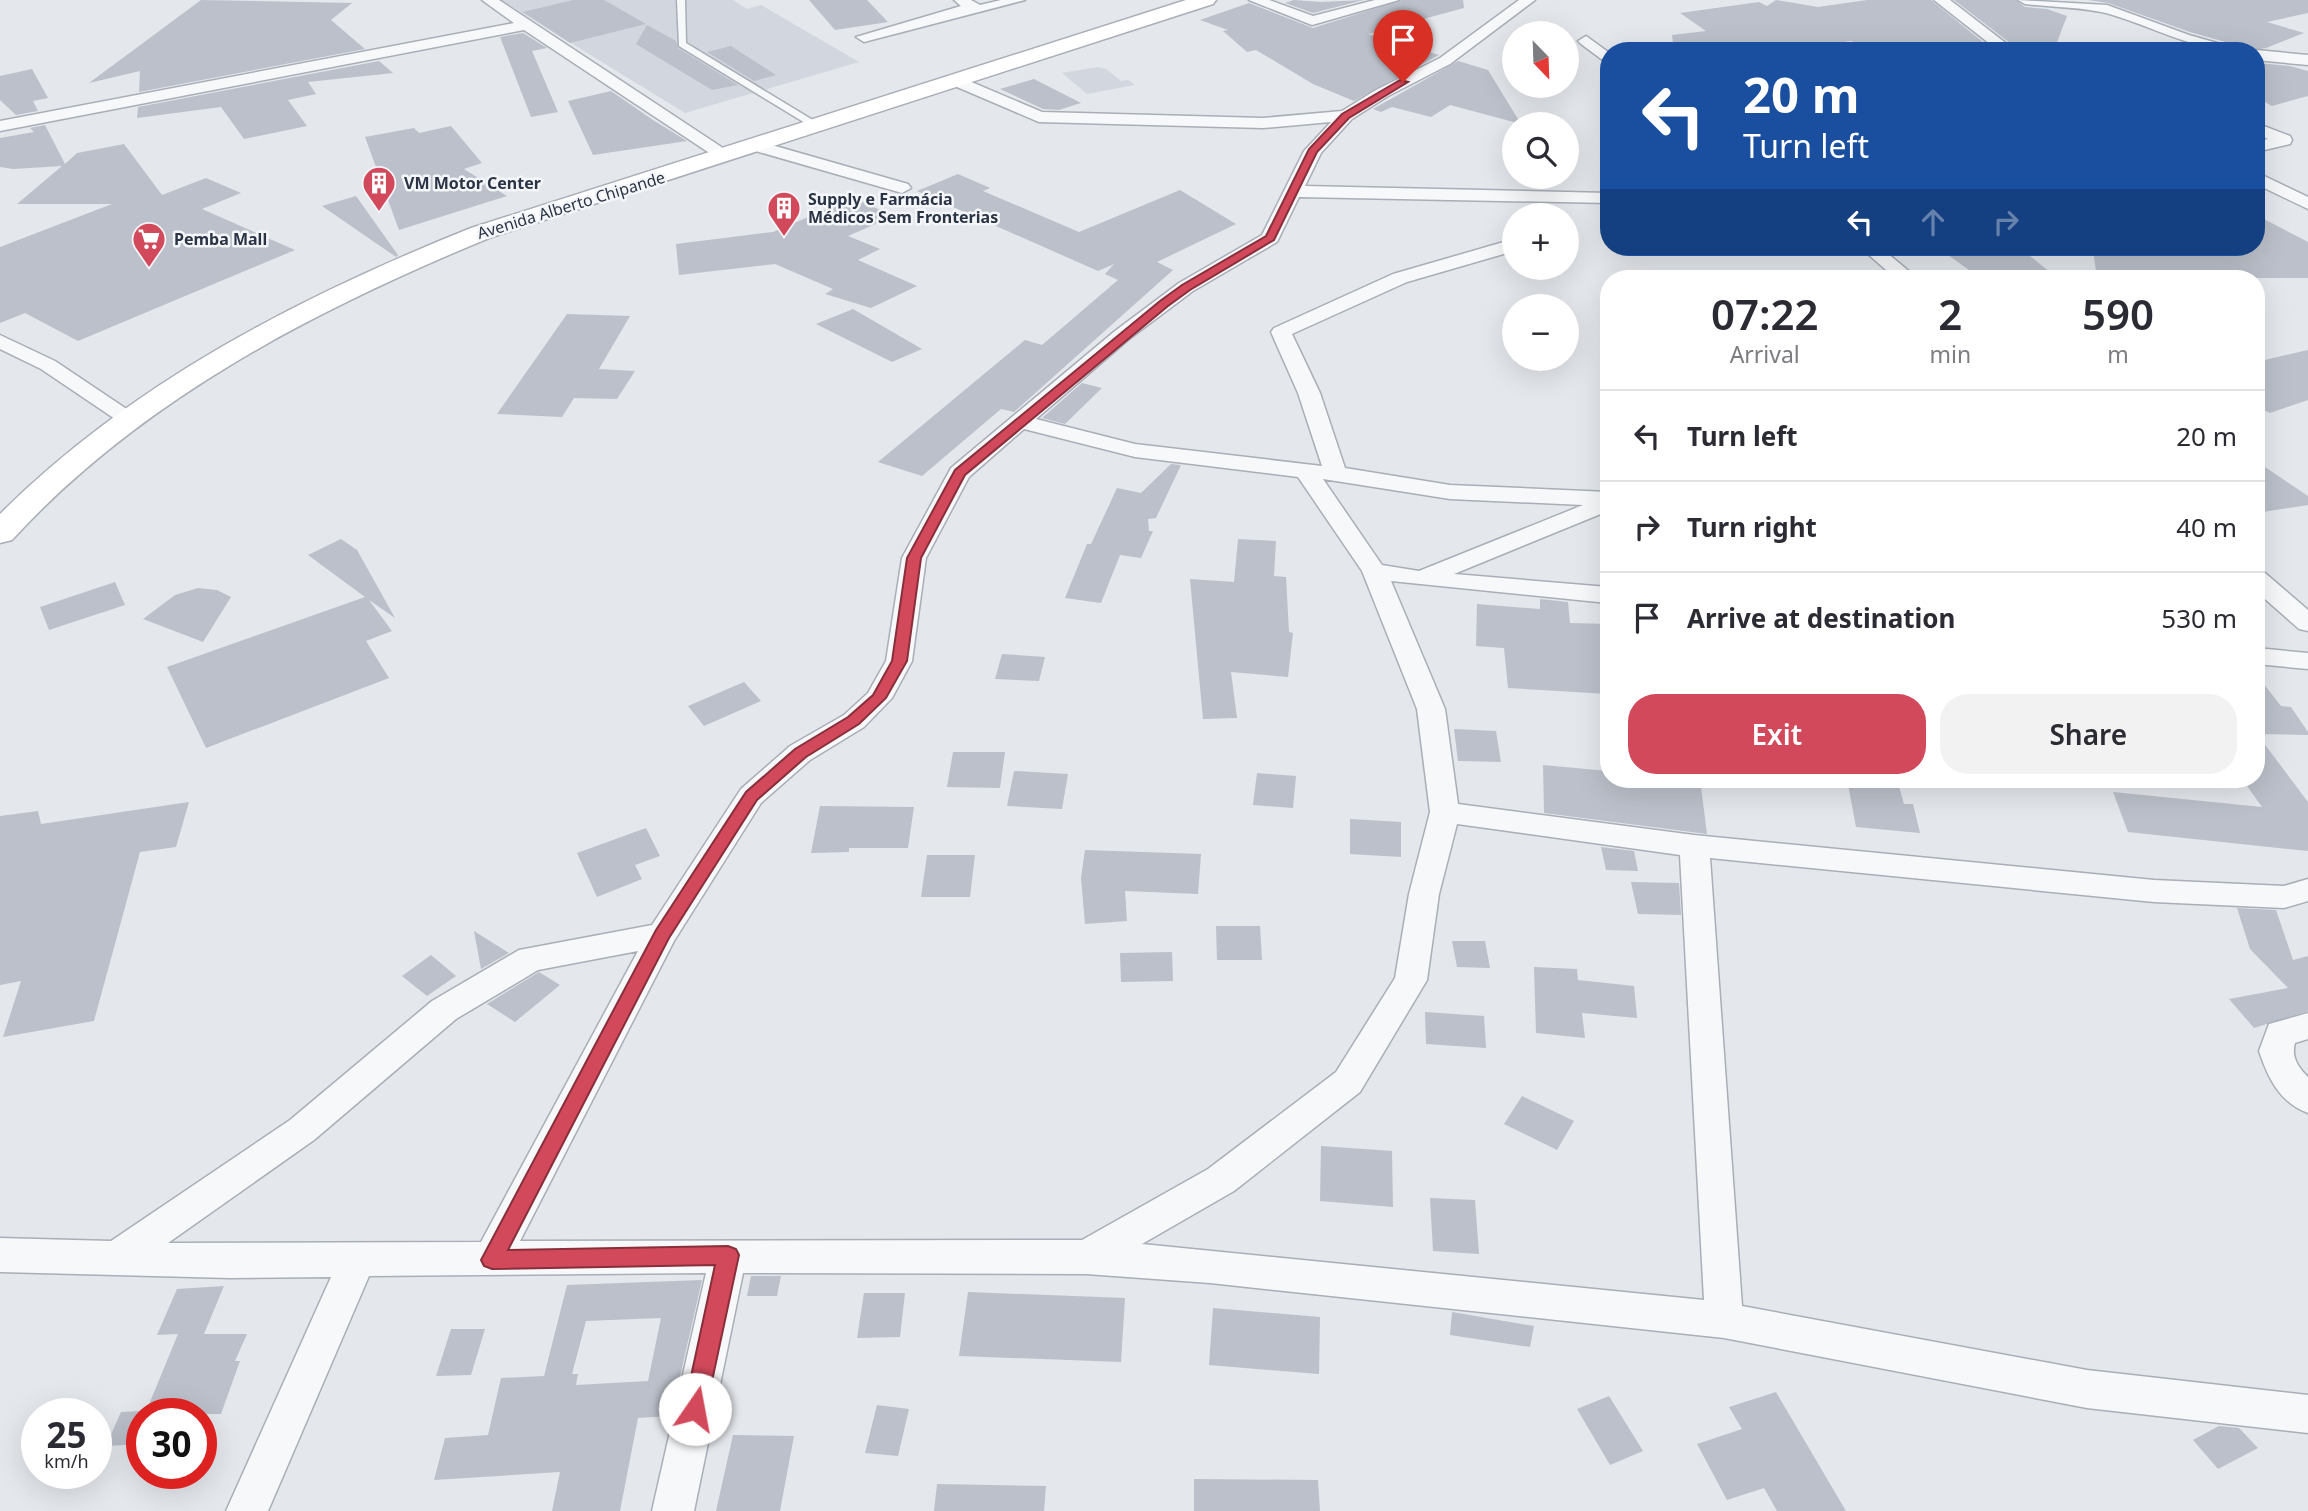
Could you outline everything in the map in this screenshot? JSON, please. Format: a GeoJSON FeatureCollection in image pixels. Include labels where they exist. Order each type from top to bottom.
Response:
{"type":"FeatureCollection","features":[{"type":"Feature","properties":{"kind":"main road","name":"Avenida Alberto Chipande"},"geometry":{"type":"LineString","coordinates":[[0,533],[9,512],[129,418],[264,331],[387,270],[480,233],[818,127],[1206,0]]}},
{"type":"Feature","properties":{"kind":"street"},"geometry":{"type":"LineString","coordinates":[[489,0],[726,156]]}},
{"type":"Feature","properties":{"kind":"street"},"geometry":{"type":"LineString","coordinates":[[864,37],[967,3],[978,9],[1018,0]]}},
{"type":"Feature","properties":{"kind":"street"},"geometry":{"type":"LineString","coordinates":[[1256,0],[1312,21],[1392,0]]}},
{"type":"Feature","properties":{"kind":"street"},"geometry":{"type":"LineString","coordinates":[[492,1260],[662,934],[751,796],[800,753],[854,721],[878,698],[899,661],[914,558],[960,473],[1122,335],[1186,287],[1270,238],[1313,151],[1346,116],[1382,93],[1445,61],[1528,0]]}},
{"type":"Feature","properties":{"kind":"street"},"geometry":{"type":"LineString","coordinates":[[1941,0],[1997,42]]}},
{"type":"Feature","properties":{"kind":"street"},"geometry":{"type":"LineString","coordinates":[[2025,0],[2107,9],[2199,42]]}},
{"type":"Feature","properties":{"kind":"street"},"geometry":{"type":"LineString","coordinates":[[0,127],[527,25]]}},
{"type":"Feature","properties":{"kind":"street"},"geometry":{"type":"LineString","coordinates":[[1586,41],[1600,53]]}},
{"type":"Feature","properties":{"kind":"street"},"geometry":{"type":"LineString","coordinates":[[2265,57],[2308,60]]}},
{"type":"Feature","properties":{"kind":"street"},"geometry":{"type":"LineString","coordinates":[[956,81],[1039,117],[1263,123],[1346,116]]}},
{"type":"Feature","properties":{"kind":"street"},"geometry":{"type":"LineString","coordinates":[[2265,132],[2284,140],[2265,145]]}},
{"type":"Feature","properties":{"kind":"street"},"geometry":{"type":"LineString","coordinates":[[758,146],[902,188]]}},
{"type":"Feature","properties":{"kind":"street"},"geometry":{"type":"LineString","coordinates":[[2265,183],[2308,204]]}},
{"type":"Feature","properties":{"kind":"street"},"geometry":{"type":"LineString","coordinates":[[1292,191],[1600,198]]}},
{"type":"Feature","properties":{"kind":"street"},"geometry":{"type":"LineString","coordinates":[[1336,474],[1308,393],[1281,332],[1400,278],[1502,249]]}},
{"type":"Feature","properties":{"kind":"street"},"geometry":{"type":"LineString","coordinates":[[1880,256],[1897,270]]}},
{"type":"Feature","properties":{"kind":"street"},"geometry":{"type":"LineString","coordinates":[[0,341],[48,365],[129,418]]}},
{"type":"Feature","properties":{"kind":"street"},"geometry":{"type":"LineString","coordinates":[[1020,421],[1076,440],[1127,451],[1305,470],[1466,493],[1600,500]]}},
{"type":"Feature","properties":{"kind":"street"},"geometry":{"type":"LineString","coordinates":[[1086,1257],[1221,1180],[1348,1082],[1411,981],[1424,894],[1445,812],[1431,709],[1374,571],[1305,470]]}},
{"type":"Feature","properties":{"kind":"street"},"geometry":{"type":"LineString","coordinates":[[1421,579],[1600,503]]}},
{"type":"Feature","properties":{"kind":"street"},"geometry":{"type":"LineString","coordinates":[[1374,571],[1421,579],[1600,594]]}},
{"type":"Feature","properties":{"kind":"street"},"geometry":{"type":"LineString","coordinates":[[2265,586],[2308,622]]}},
{"type":"Feature","properties":{"kind":"street"},"geometry":{"type":"LineString","coordinates":[[2265,657],[2308,661]]}},
{"type":"Feature","properties":{"kind":"street"},"geometry":{"type":"LineString","coordinates":[[1445,812],[1694,846],[2154,891],[2284,897],[2308,890]]}},
{"type":"Feature","properties":{"kind":"street"},"geometry":{"type":"LineString","coordinates":[[1694,846],[1724,1320]]}},
{"type":"Feature","properties":{"kind":"street"},"geometry":{"type":"LineString","coordinates":[[118,1257],[302,1130],[455,1003],[530,959],[662,934]]}},
{"type":"Feature","properties":{"kind":"street"},"geometry":{"type":"LineString","coordinates":[[2308,1026],[2281,1033],[2276,1051],[2284,1074],[2308,1099]]}},
{"type":"Feature","properties":{"kind":"street"},"geometry":{"type":"LineString","coordinates":[[0,1255],[230,1261],[358,1258],[492,1260],[728,1255],[1086,1257],[1210,1266],[1724,1320],[2087,1389],[2308,1414]]}},
{"type":"Feature","properties":{"kind":"street"},"geometry":{"type":"LineString","coordinates":[[673,1511],[728,1255]]}},
{"type":"Feature","properties":{"kind":"street"},"geometry":{"type":"LineString","coordinates":[[247,1511],[358,1258]]}},
{"type":"Feature","properties":{"kind":"lane"},"geometry":{"type":"LineString","coordinates":[[681,0],[682,44],[818,127]]}},
{"type":"Feature","properties":{"kind":"shaded area"},"geometry":{"type":"Polygon","coordinates":[[[501,0],[733,0],[747,9],[761,5],[859,62],[685,113],[501,0]]]}},
{"type":"Feature","properties":{"kind":"shaded area"},"geometry":{"type":"Polygon","coordinates":[[[1098,67],[1106,69],[1121,81],[1128,80],[1135,85],[1087,94],[1062,73],[1098,67]]]}},
{"type":"Feature","properties":{"kind":"building"},"geometry":{"type":"Polygon","coordinates":[[[201,0],[352,3],[331,20],[365,49],[139,92],[140,71],[89,83],[201,0]]]}},
{"type":"Feature","properties":{"kind":"building"},"geometry":{"type":"Polygon","coordinates":[[[573,0],[604,0],[646,24],[570,43],[523,12],[573,0]]]}},
{"type":"Feature","properties":{"kind":"building"},"geometry":{"type":"Polygon","coordinates":[[[809,0],[867,0],[888,22],[835,30],[809,0]]]}},
{"type":"Feature","properties":{"kind":"building"},"geometry":{"type":"Polygon","coordinates":[[[1294,0],[1364,0],[1313,13],[1285,3],[1294,0]]]}},
{"type":"Feature","properties":{"kind":"building"},"geometry":{"type":"Polygon","coordinates":[[[1402,0],[1463,0],[1464,8],[1368,34],[1439,55],[1354,101],[1313,84],[1256,50],[1247,52],[1223,31],[1228,30],[1200,20],[1249,3],[1313,28],[1402,0]]]}},
{"type":"Feature","properties":{"kind":"building"},"geometry":{"type":"Polygon","coordinates":[[[1776,0],[1818,7],[1867,0],[1931,0],[1983,42],[1673,42],[1672,35],[1706,31],[1680,13],[1759,2],[1767,6],[1776,0]]]}},
{"type":"Feature","properties":{"kind":"building"},"geometry":{"type":"Polygon","coordinates":[[[1954,0],[2016,0],[2025,7],[2047,9],[2067,16],[2057,42],[2009,42],[1954,0]]]}},
{"type":"Feature","properties":{"kind":"building"},"geometry":{"type":"Polygon","coordinates":[[[2088,0],[2308,0],[2308,13],[2267,22],[2304,33],[2265,48],[2265,42],[2226,42],[2108,3],[2088,0]]]}},
{"type":"Feature","properties":{"kind":"building"},"geometry":{"type":"Polygon","coordinates":[[[647,25],[676,41],[678,48],[738,85],[712,90],[636,44],[647,25]]]}},
{"type":"Feature","properties":{"kind":"building"},"geometry":{"type":"Polygon","coordinates":[[[523,33],[547,48],[532,51],[558,112],[531,117],[500,37],[523,33]]]}},
{"type":"Feature","properties":{"kind":"building"},"geometry":{"type":"Polygon","coordinates":[[[731,46],[776,75],[754,81],[707,52],[731,46]]]}},
{"type":"Feature","properties":{"kind":"building"},"geometry":{"type":"Polygon","coordinates":[[[379,61],[393,73],[308,82],[316,94],[288,100],[307,126],[244,139],[221,107],[137,118],[138,107],[379,61]]]}},
{"type":"Feature","properties":{"kind":"building"},"geometry":{"type":"Polygon","coordinates":[[[1458,61],[1488,70],[1502,93],[1502,98],[1505,98],[1514,112],[1502,112],[1502,119],[1450,105],[1431,117],[1392,107],[1381,112],[1373,109],[1458,61]]]}},
{"type":"Feature","properties":{"kind":"building"},"geometry":{"type":"Polygon","coordinates":[[[2265,64],[2308,71],[2308,96],[2272,106],[2265,102],[2265,64]]]}},
{"type":"Feature","properties":{"kind":"building"},"geometry":{"type":"Polygon","coordinates":[[[32,69],[48,98],[33,101],[38,111],[16,115],[0,100],[0,76],[32,69]]]}},
{"type":"Feature","properties":{"kind":"building"},"geometry":{"type":"Polygon","coordinates":[[[1034,79],[1081,103],[1059,110],[1043,109],[1000,89],[1034,79]]]}},
{"type":"Feature","properties":{"kind":"building"},"geometry":{"type":"Polygon","coordinates":[[[611,91],[687,141],[593,155],[568,101],[611,91]]]}},
{"type":"Feature","properties":{"kind":"building"},"geometry":{"type":"Polygon","coordinates":[[[45,125],[65,164],[77,153],[124,144],[162,195],[206,178],[241,193],[202,209],[295,250],[78,341],[25,313],[0,323],[0,247],[112,204],[17,204],[62,166],[13,169],[0,167],[0,138],[34,132],[30,128],[45,125]]]}},
{"type":"Feature","properties":{"kind":"building"},"geometry":{"type":"Polygon","coordinates":[[[451,126],[482,163],[464,169],[507,196],[399,230],[365,137],[414,128],[419,133],[451,126]]]}},
{"type":"Feature","properties":{"kind":"building"},"geometry":{"type":"Polygon","coordinates":[[[958,174],[990,188],[983,191],[1079,232],[1180,190],[1236,224],[1157,262],[1173,270],[1014,412],[1001,409],[922,476],[878,462],[1025,340],[1042,345],[1118,280],[1105,274],[1114,264],[1098,271],[917,191],[958,174]]]}},
{"type":"Feature","properties":{"kind":"building"},"geometry":{"type":"Polygon","coordinates":[[[356,196],[398,255],[396,257],[322,206],[356,196]]]}},
{"type":"Feature","properties":{"kind":"building"},"geometry":{"type":"Polygon","coordinates":[[[853,198],[894,216],[848,236],[880,249],[858,260],[917,286],[871,308],[825,294],[833,289],[775,264],[679,275],[676,244],[773,232],[853,198]]]}},
{"type":"Feature","properties":{"kind":"building"},"geometry":{"type":"Polygon","coordinates":[[[2265,220],[2308,242],[2308,278],[2265,278],[2265,270],[2096,270],[2094,256],[2265,256],[2265,220]]]}},
{"type":"Feature","properties":{"kind":"building"},"geometry":{"type":"Polygon","coordinates":[[[1949,256],[2030,256],[2047,270],[1969,270],[1949,256]]]}},
{"type":"Feature","properties":{"kind":"building"},"geometry":{"type":"Polygon","coordinates":[[[853,309],[922,349],[892,362],[816,324],[853,309]]]}},
{"type":"Feature","properties":{"kind":"building"},"geometry":{"type":"Polygon","coordinates":[[[567,314],[630,316],[599,369],[635,371],[617,399],[574,398],[562,417],[497,414],[567,314]]]}},
{"type":"Feature","properties":{"kind":"building"},"geometry":{"type":"Polygon","coordinates":[[[2308,350],[2308,400],[2270,413],[2265,410],[2265,360],[2308,350]]]}},
{"type":"Feature","properties":{"kind":"building"},"geometry":{"type":"Polygon","coordinates":[[[1082,383],[1102,388],[1065,424],[1042,418],[1082,383]]]}},
{"type":"Feature","properties":{"kind":"building"},"geometry":{"type":"Polygon","coordinates":[[[1171,464],[1181,465],[1156,518],[1148,519],[1149,531],[1153,531],[1141,558],[1120,555],[1101,603],[1065,598],[1087,544],[1091,544],[1117,488],[1141,493],[1171,464]]]}},
{"type":"Feature","properties":{"kind":"building"},"geometry":{"type":"Polygon","coordinates":[[[2265,467],[2308,496],[2308,505],[2265,512],[2265,467]]]}},
{"type":"Feature","properties":{"kind":"building"},"geometry":{"type":"Polygon","coordinates":[[[341,539],[357,550],[395,618],[369,600],[392,631],[366,641],[389,678],[206,748],[167,667],[365,597],[308,555],[341,539]]]}},
{"type":"Feature","properties":{"kind":"building"},"geometry":{"type":"Polygon","coordinates":[[[1238,539],[1276,541],[1274,576],[1286,577],[1289,632],[1293,633],[1288,677],[1231,672],[1237,718],[1203,719],[1190,579],[1234,582],[1238,539]]]}},
{"type":"Feature","properties":{"kind":"building"},"geometry":{"type":"Polygon","coordinates":[[[115,582],[125,605],[49,630],[40,607],[115,582]]]}},
{"type":"Feature","properties":{"kind":"building"},"geometry":{"type":"Polygon","coordinates":[[[198,588],[217,590],[231,597],[203,642],[143,619],[175,595],[198,588]]]}},
{"type":"Feature","properties":{"kind":"building"},"geometry":{"type":"Polygon","coordinates":[[[1540,599],[1568,602],[1570,623],[1600,624],[1600,694],[1508,688],[1504,648],[1476,646],[1477,604],[1540,609],[1540,599]]]}},
{"type":"Feature","properties":{"kind":"building"},"geometry":{"type":"Polygon","coordinates":[[[1002,654],[1045,657],[1039,681],[995,679],[1002,654]]]}},
{"type":"Feature","properties":{"kind":"building"},"geometry":{"type":"Polygon","coordinates":[[[744,682],[761,701],[704,726],[688,706],[744,682]]]}},
{"type":"Feature","properties":{"kind":"building"},"geometry":{"type":"Polygon","coordinates":[[[2265,686],[2281,706],[2291,707],[2308,735],[2265,734],[2265,686]]]}},
{"type":"Feature","properties":{"kind":"building"},"geometry":{"type":"Polygon","coordinates":[[[1454,729],[1496,731],[1501,762],[1458,761],[1454,729]]]}},
{"type":"Feature","properties":{"kind":"building"},"geometry":{"type":"Polygon","coordinates":[[[2265,745],[2308,802],[2308,851],[2128,832],[2113,792],[2262,807],[2248,788],[2265,788],[2265,745]]]}},
{"type":"Feature","properties":{"kind":"building"},"geometry":{"type":"Polygon","coordinates":[[[953,752],[1005,752],[1000,788],[947,787],[953,752]]]}},
{"type":"Feature","properties":{"kind":"building"},"geometry":{"type":"Polygon","coordinates":[[[1543,765],[1600,770],[1600,788],[1701,788],[1707,834],[1544,813],[1543,765]]]}},
{"type":"Feature","properties":{"kind":"building"},"geometry":{"type":"Polygon","coordinates":[[[1014,771],[1068,774],[1062,809],[1007,806],[1014,771]]]}},
{"type":"Feature","properties":{"kind":"building"},"geometry":{"type":"Polygon","coordinates":[[[1257,773],[1296,776],[1293,808],[1253,805],[1257,773]]]}},
{"type":"Feature","properties":{"kind":"building"},"geometry":{"type":"Polygon","coordinates":[[[1849,788],[1900,788],[1904,804],[1913,804],[1920,833],[1856,827],[1849,788]]]}},
{"type":"Feature","properties":{"kind":"building"},"geometry":{"type":"Polygon","coordinates":[[[189,802],[176,847],[140,852],[94,1021],[3,1037],[21,981],[0,985],[0,816],[38,811],[41,824],[189,802]]]}},
{"type":"Feature","properties":{"kind":"building"},"geometry":{"type":"Polygon","coordinates":[[[820,806],[914,807],[908,848],[849,848],[849,852],[811,853],[820,806]]]}},
{"type":"Feature","properties":{"kind":"building"},"geometry":{"type":"Polygon","coordinates":[[[1350,819],[1401,822],[1401,857],[1350,854],[1350,819]]]}},
{"type":"Feature","properties":{"kind":"building"},"geometry":{"type":"Polygon","coordinates":[[[646,828],[660,856],[635,865],[642,879],[597,897],[577,853],[646,828]]]}},
{"type":"Feature","properties":{"kind":"building"},"geometry":{"type":"Polygon","coordinates":[[[1601,847],[1634,851],[1638,871],[1606,870],[1601,847]]]}},
{"type":"Feature","properties":{"kind":"building"},"geometry":{"type":"Polygon","coordinates":[[[1085,850],[1201,854],[1198,894],[1125,891],[1127,921],[1085,924],[1081,878],[1085,850]]]}},
{"type":"Feature","properties":{"kind":"building"},"geometry":{"type":"Polygon","coordinates":[[[927,855],[975,855],[970,897],[921,897],[927,855]]]}},
{"type":"Feature","properties":{"kind":"building"},"geometry":{"type":"Polygon","coordinates":[[[1631,882],[1679,883],[1681,915],[1638,914],[1631,882]]]}},
{"type":"Feature","properties":{"kind":"building"},"geometry":{"type":"Polygon","coordinates":[[[2237,908],[2276,910],[2293,960],[2308,956],[2308,1011],[2254,1028],[2229,999],[2288,988],[2250,949],[2237,908]]]}},
{"type":"Feature","properties":{"kind":"building"},"geometry":{"type":"Polygon","coordinates":[[[1216,926],[1260,926],[1262,960],[1217,960],[1216,926]]]}},
{"type":"Feature","properties":{"kind":"building"},"geometry":{"type":"Polygon","coordinates":[[[474,931],[509,953],[481,969],[474,931]]]}},
{"type":"Feature","properties":{"kind":"building"},"geometry":{"type":"Polygon","coordinates":[[[1452,941],[1485,941],[1490,968],[1457,967],[1452,941]]]}},
{"type":"Feature","properties":{"kind":"building"},"geometry":{"type":"Polygon","coordinates":[[[1172,952],[1173,981],[1121,982],[1120,953],[1172,952]]]}},
{"type":"Feature","properties":{"kind":"building"},"geometry":{"type":"Polygon","coordinates":[[[431,955],[456,976],[427,996],[402,976],[431,955]]]}},
{"type":"Feature","properties":{"kind":"building"},"geometry":{"type":"Polygon","coordinates":[[[1534,967],[1577,969],[1578,980],[1634,986],[1637,1018],[1582,1013],[1585,1038],[1536,1033],[1534,967]]]}},
{"type":"Feature","properties":{"kind":"building"},"geometry":{"type":"Polygon","coordinates":[[[539,972],[560,985],[515,1022],[487,1004],[539,972]]]}},
{"type":"Feature","properties":{"kind":"building"},"geometry":{"type":"Polygon","coordinates":[[[1425,1012],[1484,1016],[1486,1048],[1426,1044],[1425,1012]]]}},
{"type":"Feature","properties":{"kind":"building"},"geometry":{"type":"Polygon","coordinates":[[[1522,1096],[1574,1121],[1557,1150],[1504,1124],[1522,1096]]]}},
{"type":"Feature","properties":{"kind":"building"},"geometry":{"type":"Polygon","coordinates":[[[1321,1146],[1392,1151],[1393,1207],[1320,1201],[1321,1146]]]}},
{"type":"Feature","properties":{"kind":"building"},"geometry":{"type":"Polygon","coordinates":[[[1430,1198],[1475,1200],[1479,1254],[1433,1251],[1430,1198]]]}},
{"type":"Feature","properties":{"kind":"building"},"geometry":{"type":"Polygon","coordinates":[[[751,1276],[781,1276],[777,1296],[747,1296],[751,1276]]]}},
{"type":"Feature","properties":{"kind":"building"},"geometry":{"type":"Polygon","coordinates":[[[702,1280],[671,1416],[638,1418],[620,1511],[552,1511],[560,1472],[434,1480],[445,1438],[488,1435],[501,1378],[544,1376],[567,1285],[702,1280]],[[661,1318],[586,1321],[572,1374],[578,1374],[576,1385],[648,1381],[661,1318]]]}},
{"type":"Feature","properties":{"kind":"building"},"geometry":{"type":"Polygon","coordinates":[[[224,1286],[204,1334],[247,1334],[235,1361],[240,1361],[221,1414],[217,1414],[217,1398],[152,1398],[178,1334],[157,1335],[177,1289],[224,1286]]]}},
{"type":"Feature","properties":{"kind":"building"},"geometry":{"type":"Polygon","coordinates":[[[968,1292],[1125,1298],[1121,1362],[959,1356],[968,1292]]]}},
{"type":"Feature","properties":{"kind":"building"},"geometry":{"type":"Polygon","coordinates":[[[864,1293],[905,1293],[900,1337],[857,1338],[864,1293]]]}},
{"type":"Feature","properties":{"kind":"building"},"geometry":{"type":"Polygon","coordinates":[[[1213,1308],[1320,1317],[1319,1374],[1209,1365],[1213,1308]]]}},
{"type":"Feature","properties":{"kind":"building"},"geometry":{"type":"Polygon","coordinates":[[[1452,1312],[1534,1326],[1530,1347],[1450,1335],[1452,1312]]]}},
{"type":"Feature","properties":{"kind":"building"},"geometry":{"type":"Polygon","coordinates":[[[451,1329],[485,1329],[471,1375],[436,1376],[451,1329]]]}},
{"type":"Feature","properties":{"kind":"building"},"geometry":{"type":"Polygon","coordinates":[[[1776,1392],[1846,1511],[1777,1511],[1764,1488],[1727,1500],[1697,1444],[1742,1429],[1729,1407],[1776,1392]]]}},
{"type":"Feature","properties":{"kind":"building"},"geometry":{"type":"Polygon","coordinates":[[[1609,1396],[1643,1451],[1610,1465],[1577,1409],[1609,1396]]]}},
{"type":"Feature","properties":{"kind":"building"},"geometry":{"type":"Polygon","coordinates":[[[877,1405],[909,1409],[898,1456],[865,1453],[877,1405]]]}},
{"type":"Feature","properties":{"kind":"building"},"geometry":{"type":"Polygon","coordinates":[[[121,1412],[126,1412],[126,1445],[112,1446],[112,1432],[121,1412]]]}},
{"type":"Feature","properties":{"kind":"building"},"geometry":{"type":"Polygon","coordinates":[[[2219,1426],[2239,1428],[2258,1448],[2218,1469],[2193,1440],[2219,1426]]]}},
{"type":"Feature","properties":{"kind":"building"},"geometry":{"type":"Polygon","coordinates":[[[733,1435],[794,1436],[780,1511],[716,1511],[733,1435]]]}},
{"type":"Feature","properties":{"kind":"building"},"geometry":{"type":"Polygon","coordinates":[[[1194,1479],[1318,1480],[1320,1511],[1194,1511],[1194,1479]]]}},
{"type":"Feature","properties":{"kind":"building"},"geometry":{"type":"Polygon","coordinates":[[[937,1484],[1046,1486],[1044,1511],[934,1511],[937,1484]]]}},
{"type":"Feature","properties":{"kind":"place","name":"VM Motor Center"},"geometry":{"type":"Point","coordinates":[379,213]}},
{"type":"Feature","properties":{"kind":"place","name":"Supply e Farmácia Médicos Sem Fronterias"},"geometry":{"type":"Point","coordinates":[784,238]}},
{"type":"Feature","properties":{"kind":"place","name":"Pemba Mall"},"geometry":{"type":"Point","coordinates":[149,269]}},
{"type":"Feature","properties":{"kind":"route"},"geometry":{"type":"LineString","coordinates":[[695,1409],[728,1255],[492,1260],[662,934],[751,796],[800,753],[854,721],[878,698],[899,661],[914,558],[960,473],[1122,335],[1164,303],[1186,287],[1270,238],[1313,151],[1346,116],[1403,82]]}}]}
